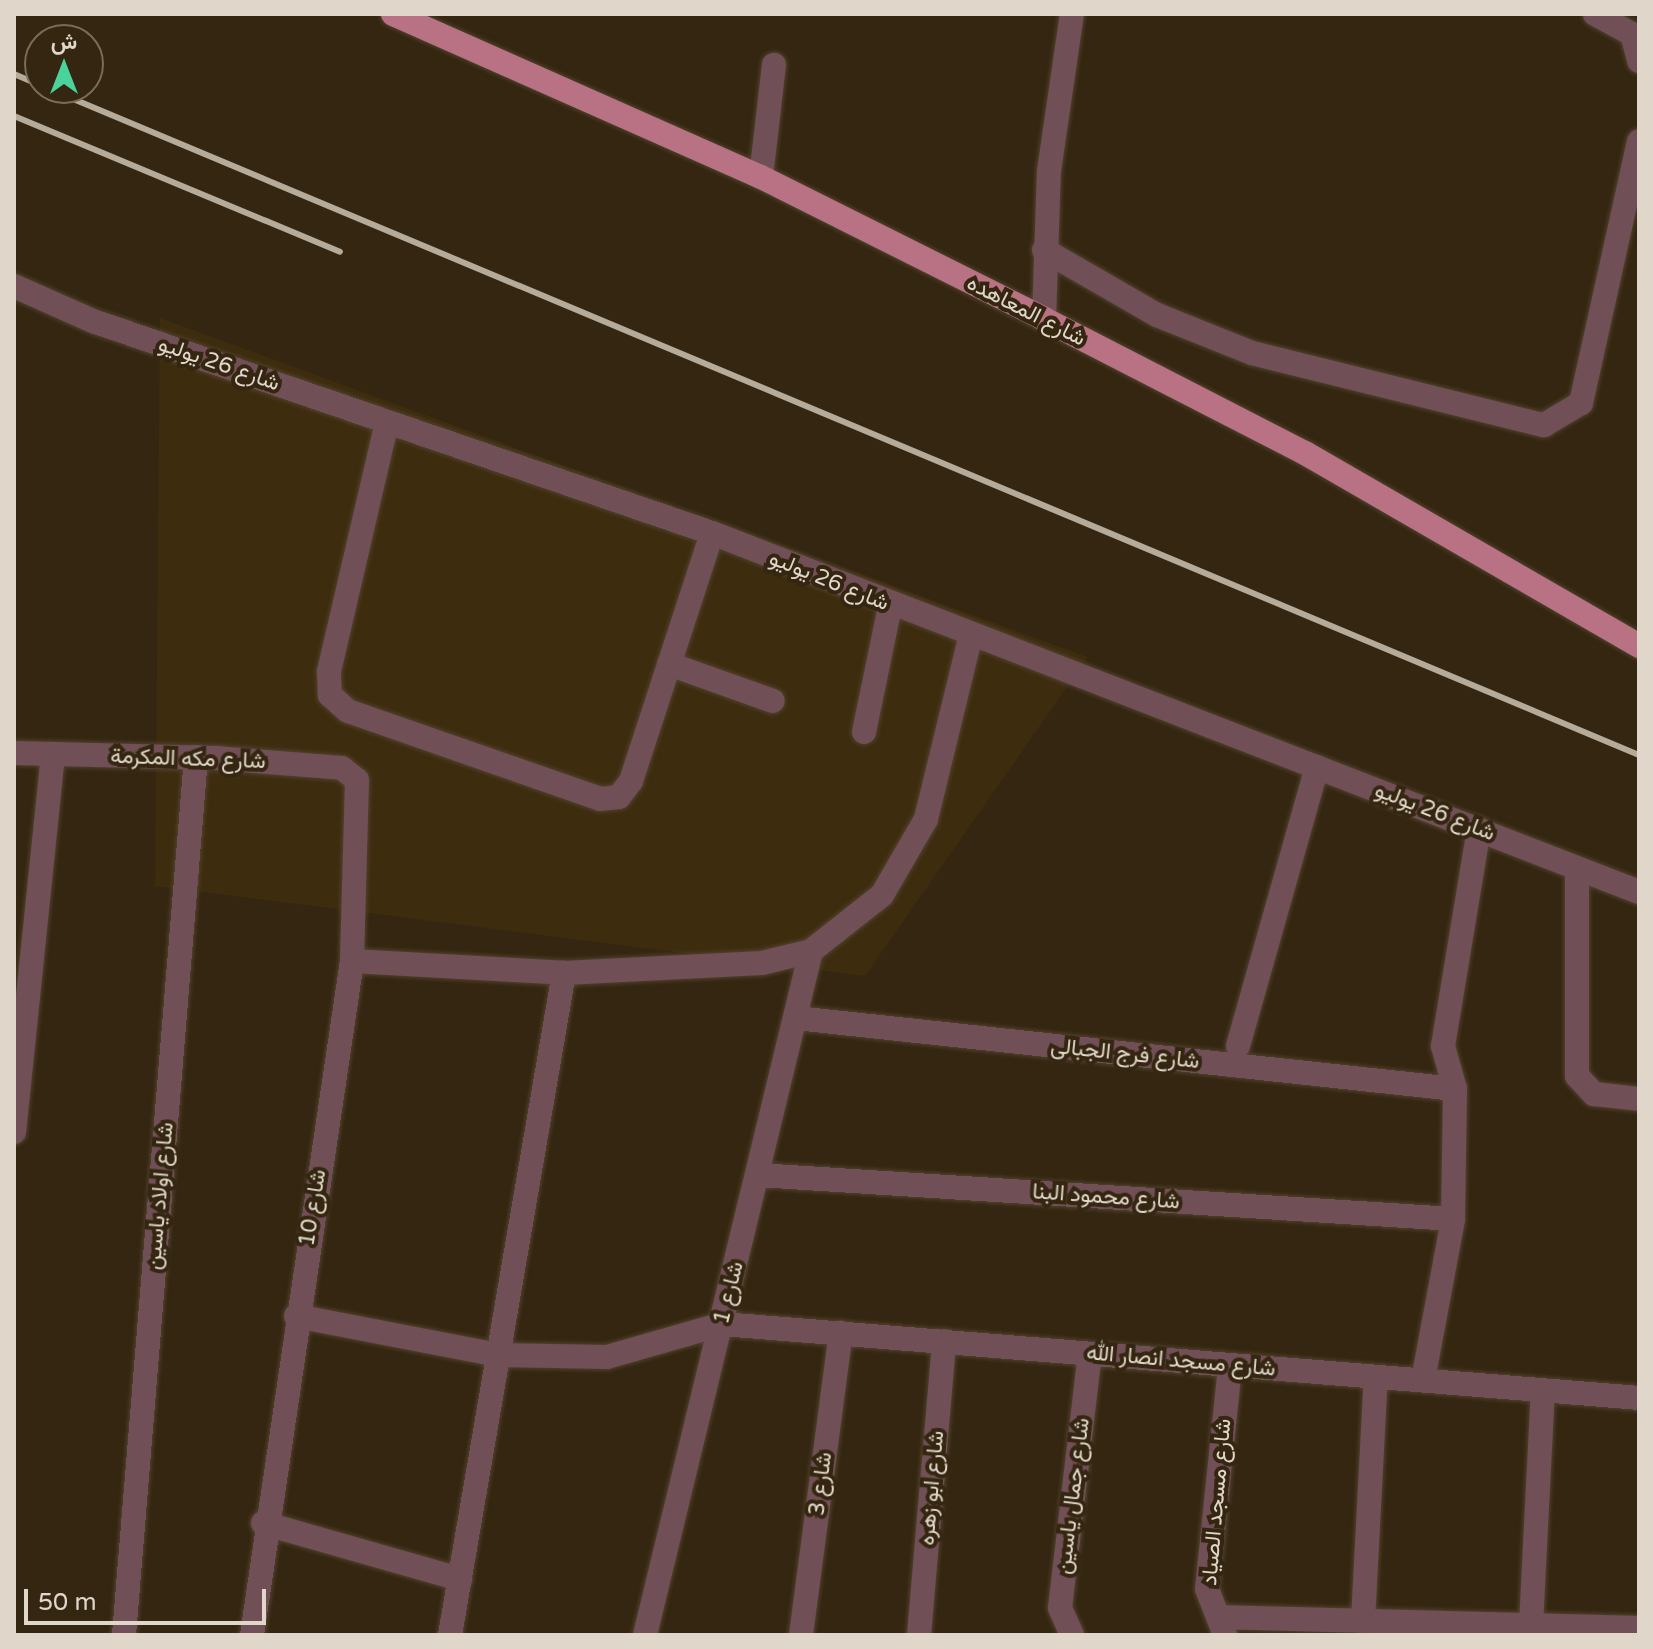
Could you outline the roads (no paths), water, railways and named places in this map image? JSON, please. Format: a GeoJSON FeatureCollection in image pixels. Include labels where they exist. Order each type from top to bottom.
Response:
{"type":"FeatureCollection","features":[{"type":"Feature","properties":{"kind":"main road","name":"شارع المعاهده"},"geometry":{"type":"LineString","coordinates":[[393,14],[761,177],[1044,319],[1305,453],[1639,646]]}},
{"type":"Feature","properties":{"kind":"street"},"geometry":{"type":"LineString","coordinates":[[1044,319],[1044,250],[1072,14]]}},
{"type":"Feature","properties":{"kind":"street"},"geometry":{"type":"LineString","coordinates":[[1595,14],[1632,34],[1639,61]]}},
{"type":"Feature","properties":{"kind":"street"},"geometry":{"type":"LineString","coordinates":[[761,177],[774,65]]}},
{"type":"Feature","properties":{"kind":"street"},"geometry":{"type":"LineString","coordinates":[[1044,250],[1157,315],[1240,349],[1544,425],[1581,403],[1639,141]]}},
{"type":"Feature","properties":{"kind":"street","name":"شارع 26 يوليو"},"geometry":{"type":"LineString","coordinates":[[14,286],[93,321],[712,533],[970,638],[1317,767],[1639,892]]}},
{"type":"Feature","properties":{"kind":"street"},"geometry":{"type":"LineString","coordinates":[[387,422],[329,672],[338,705],[609,800],[631,781],[712,533]]}},
{"type":"Feature","properties":{"kind":"street"},"geometry":{"type":"LineString","coordinates":[[864,732],[890,606]]}},
{"type":"Feature","properties":{"kind":"street"},"geometry":{"type":"LineString","coordinates":[[352,961],[564,973],[762,963],[811,951],[882,895],[926,819],[970,638]]}},
{"type":"Feature","properties":{"kind":"street"},"geometry":{"type":"LineString","coordinates":[[669,664],[773,701]]}},
{"type":"Feature","properties":{"kind":"street","name":"شارع مكه المكرمة"},"geometry":{"type":"LineString","coordinates":[[14,753],[196,757],[342,768],[357,780]]}},
{"type":"Feature","properties":{"kind":"street"},"geometry":{"type":"LineString","coordinates":[[14,1132],[53,754]]}},
{"type":"Feature","properties":{"kind":"street","name":"شارع اولاد ياسين"},"geometry":{"type":"LineString","coordinates":[[124,1635],[196,757]]}},
{"type":"Feature","properties":{"kind":"street"},"geometry":{"type":"LineString","coordinates":[[1238,1046],[1317,767]]}},
{"type":"Feature","properties":{"kind":"street","name":"شارع 10"},"geometry":{"type":"LineString","coordinates":[[252,1635],[263,1523],[352,961],[357,780]]}},
{"type":"Feature","properties":{"kind":"street"},"geometry":{"type":"LineString","coordinates":[[1423,1380],[1453,1219],[1455,1089],[1443,1046],[1479,829]]}},
{"type":"Feature","properties":{"kind":"street"},"geometry":{"type":"LineString","coordinates":[[1577,868],[1577,1076],[1594,1094],[1639,1099]]}},
{"type":"Feature","properties":{"kind":"street","name":"شارع 1"},"geometry":{"type":"LineString","coordinates":[[645,1635],[811,951]]}},
{"type":"Feature","properties":{"kind":"street"},"geometry":{"type":"LineString","coordinates":[[450,1635],[564,973]]}},
{"type":"Feature","properties":{"kind":"street","name":"شارع فرج الجبالى"},"geometry":{"type":"LineString","coordinates":[[796,1018],[1455,1089]]}},
{"type":"Feature","properties":{"kind":"street","name":"شارع محمود البنا"},"geometry":{"type":"LineString","coordinates":[[758,1175],[1453,1219]]}},
{"type":"Feature","properties":{"kind":"street"},"geometry":{"type":"LineString","coordinates":[[296,1316],[498,1355],[607,1357],[722,1324]]}},
{"type":"Feature","properties":{"kind":"street","name":"شارع مسجد انصار الله"},"geometry":{"type":"LineString","coordinates":[[722,1324],[1639,1398]]}},
{"type":"Feature","properties":{"kind":"street","name":"شارع 3"},"geometry":{"type":"LineString","coordinates":[[801,1635],[841,1333]]}},
{"type":"Feature","properties":{"kind":"street","name":"شارع ابو زهره"},"geometry":{"type":"LineString","coordinates":[[919,1635],[944,1341]]}},
{"type":"Feature","properties":{"kind":"street","name":"شارع جمال ياسين"},"geometry":{"type":"LineString","coordinates":[[1072,1635],[1060,1608],[1090,1354]]}},
{"type":"Feature","properties":{"kind":"street","name":"شارع مسجد الصياد"},"geometry":{"type":"LineString","coordinates":[[1221,1626],[1207,1574],[1230,1365]]}},
{"type":"Feature","properties":{"kind":"street"},"geometry":{"type":"LineString","coordinates":[[1363,1621],[1376,1377]]}},
{"type":"Feature","properties":{"kind":"street"},"geometry":{"type":"LineString","coordinates":[[1531,1625],[1543,1390]]}},
{"type":"Feature","properties":{"kind":"street"},"geometry":{"type":"LineString","coordinates":[[263,1523],[460,1579]]}},
{"type":"Feature","properties":{"kind":"street"},"geometry":{"type":"LineString","coordinates":[[1221,1626],[1363,1621],[1639,1628]]}},
{"type":"Feature","properties":{"kind":"railway"},"geometry":{"type":"LineString","coordinates":[[14,74],[24,78]]}},
{"type":"Feature","properties":{"kind":"railway"},"geometry":{"type":"LineString","coordinates":[[85,104],[1639,755]]}},
{"type":"Feature","properties":{"kind":"railway"},"geometry":{"type":"LineString","coordinates":[[14,116],[340,252]]}}]}
